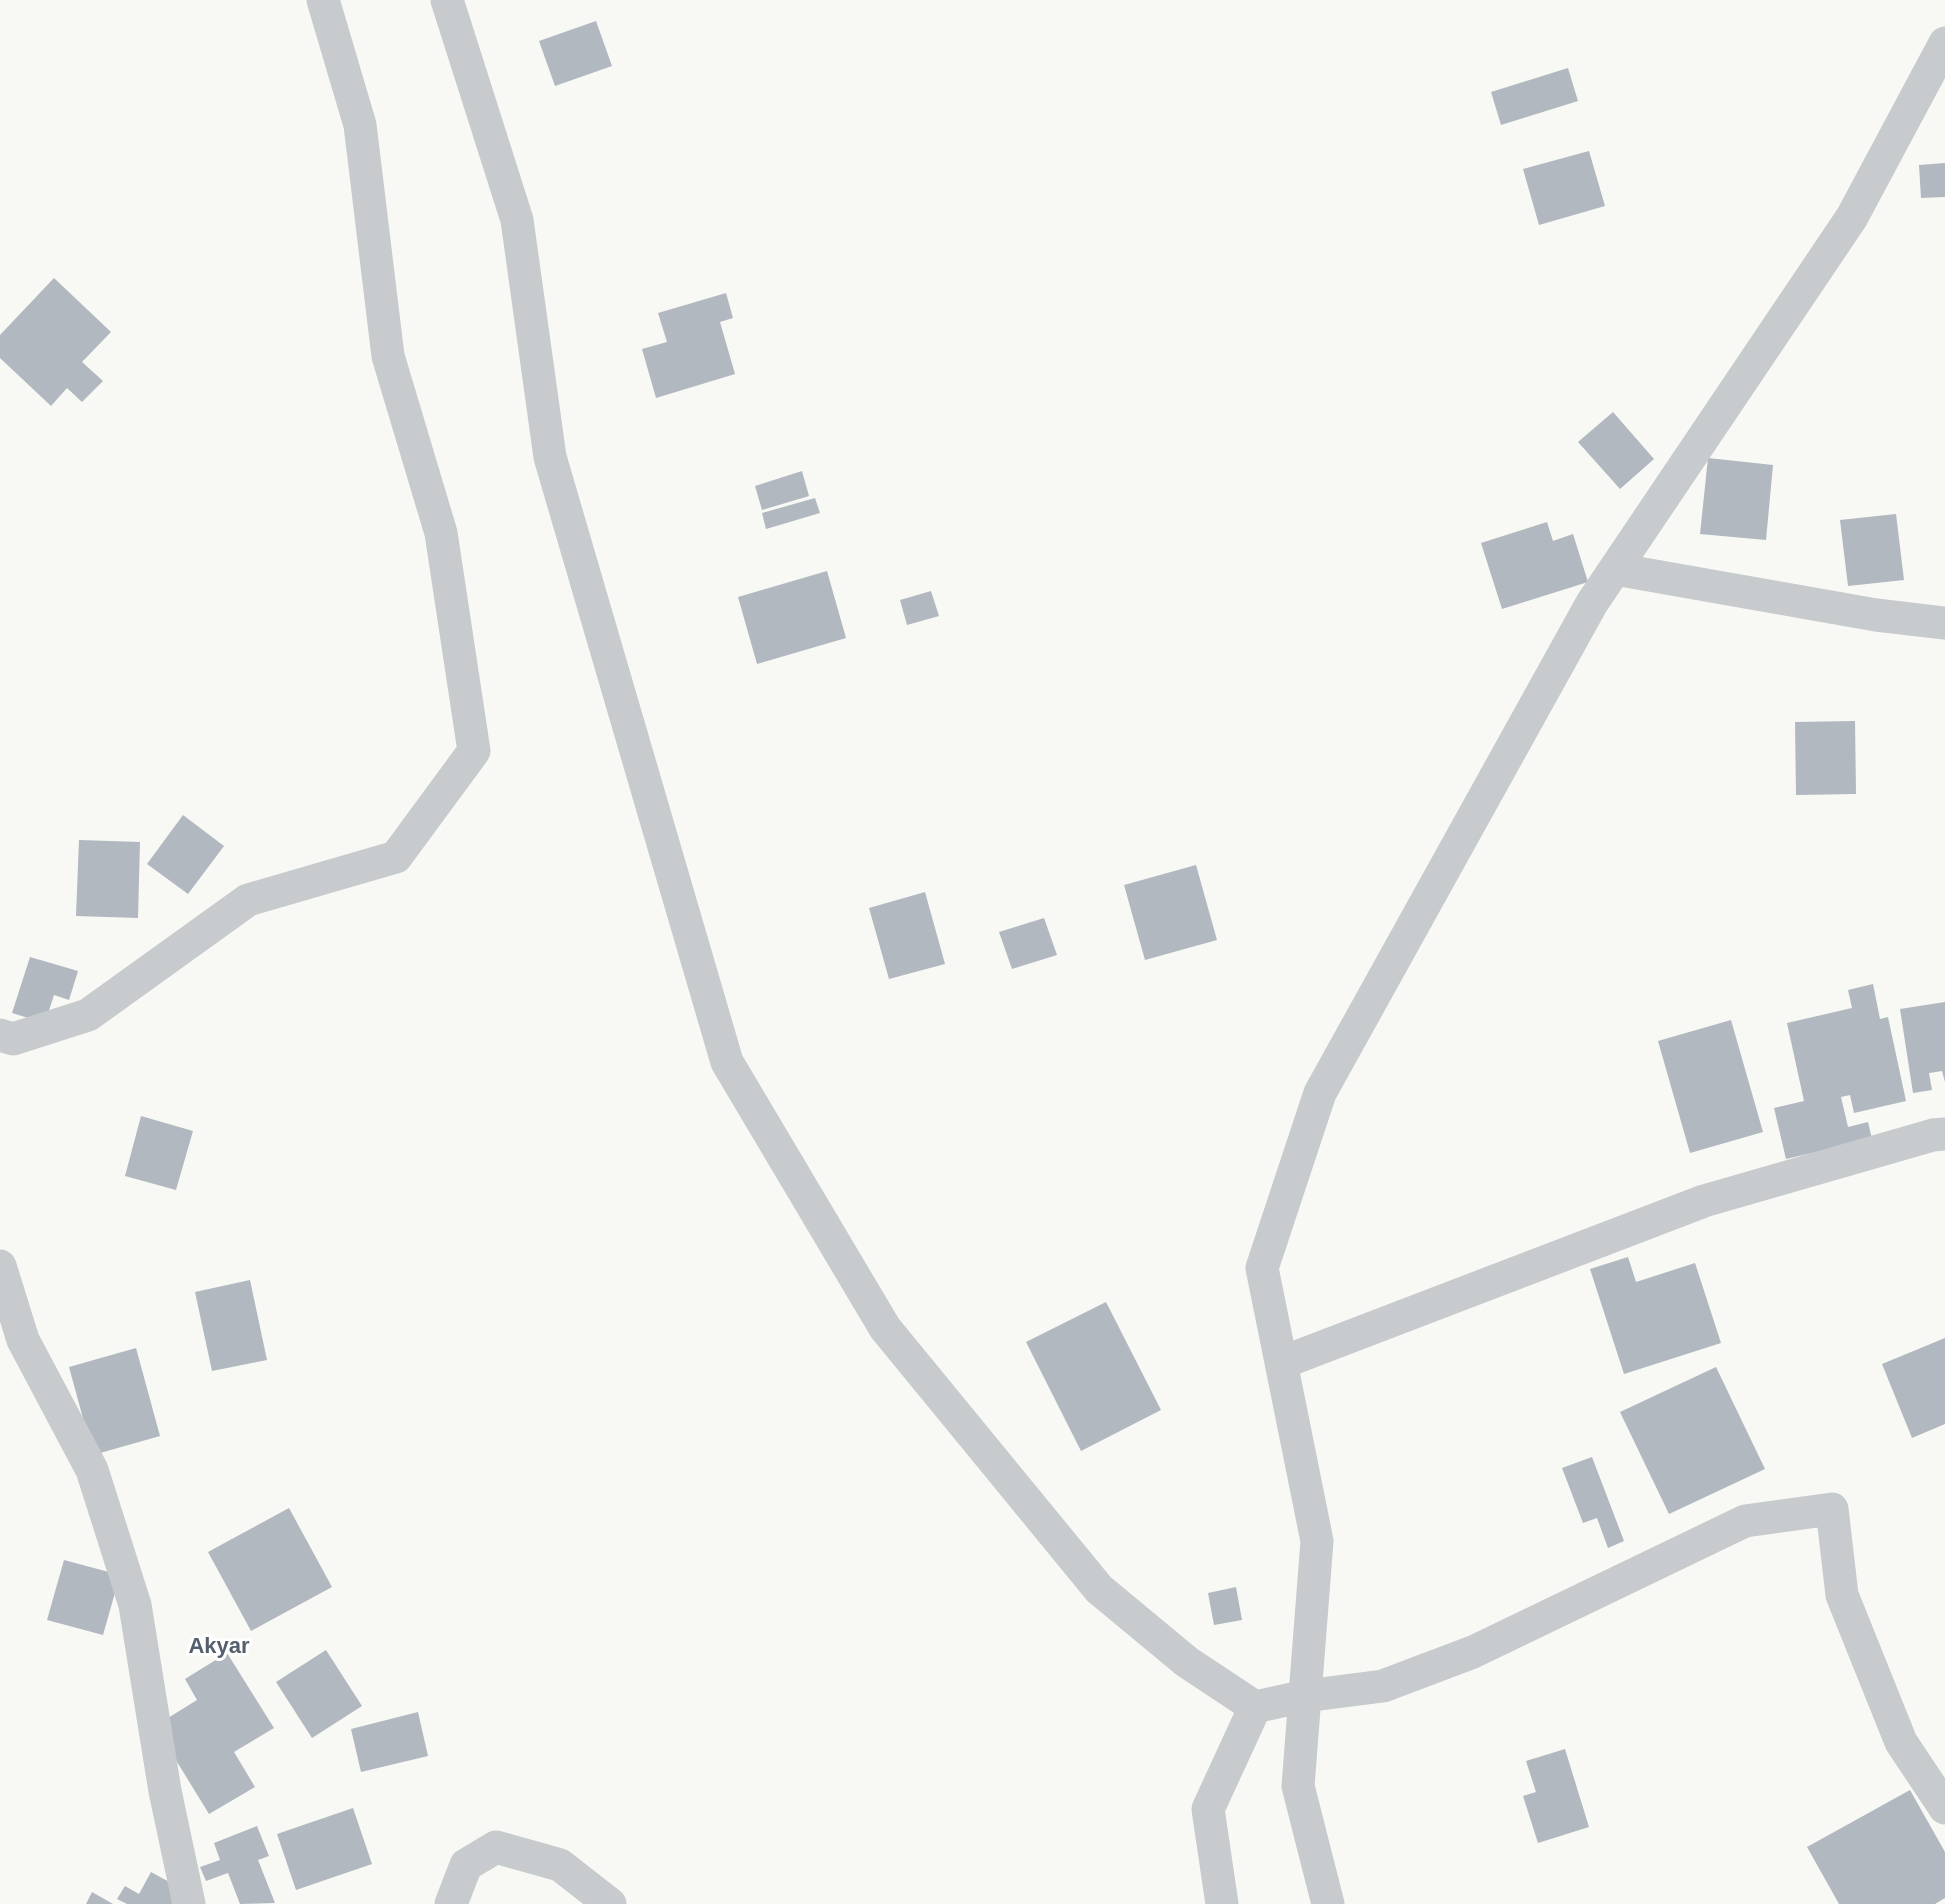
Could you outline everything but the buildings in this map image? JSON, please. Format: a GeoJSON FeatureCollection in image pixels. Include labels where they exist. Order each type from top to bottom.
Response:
{"type":"FeatureCollection","features":[{"type":"Feature","properties":{"kind":"street"},"geometry":{"type":"LineString","coordinates":[[0,1035],[13,1039],[88,1015],[248,900],[396,857],[474,751],[441,533],[387,356],[360,125],[323,0]]}},
{"type":"Feature","properties":{"kind":"street"},"geometry":{"type":"LineString","coordinates":[[447,0],[517,220],[550,457],[727,1062],[885,1328],[1099,1589],[1187,1662],[1255,1707],[1305,1696],[1383,1686],[1473,1652],[1745,1521],[1832,1509],[1842,1595],[1901,1742],[1945,1808]]}},
{"type":"Feature","properties":{"kind":"street"},"geometry":{"type":"LineString","coordinates":[[1328,1904],[1298,1786],[1317,1541],[1262,1268],[1320,1093],[1586,613],[1852,217],[1945,43]]}},
{"type":"Feature","properties":{"kind":"street"},"geometry":{"type":"LineString","coordinates":[[1615,569],[1876,615],[1945,623]]}},
{"type":"Feature","properties":{"kind":"street"},"geometry":{"type":"LineString","coordinates":[[1281,1363],[1704,1201],[1933,1135],[1945,1134]]}},
{"type":"Feature","properties":{"kind":"street"},"geometry":{"type":"LineString","coordinates":[[0,1266],[23,1340],[92,1470],[135,1605],[165,1791],[189,1904]]}},
{"type":"Feature","properties":{"kind":"street"},"geometry":{"type":"LineString","coordinates":[[1222,1904],[1208,1809],[1255,1707]]}},
{"type":"Feature","properties":{"kind":"street"},"geometry":{"type":"LineString","coordinates":[[451,1904],[466,1865],[496,1847],[560,1865],[610,1904]]}},
{"type":"Feature","properties":{"kind":"district","name":"Akyar"},"geometry":{"type":"Point","coordinates":[219,1647]}}]}
